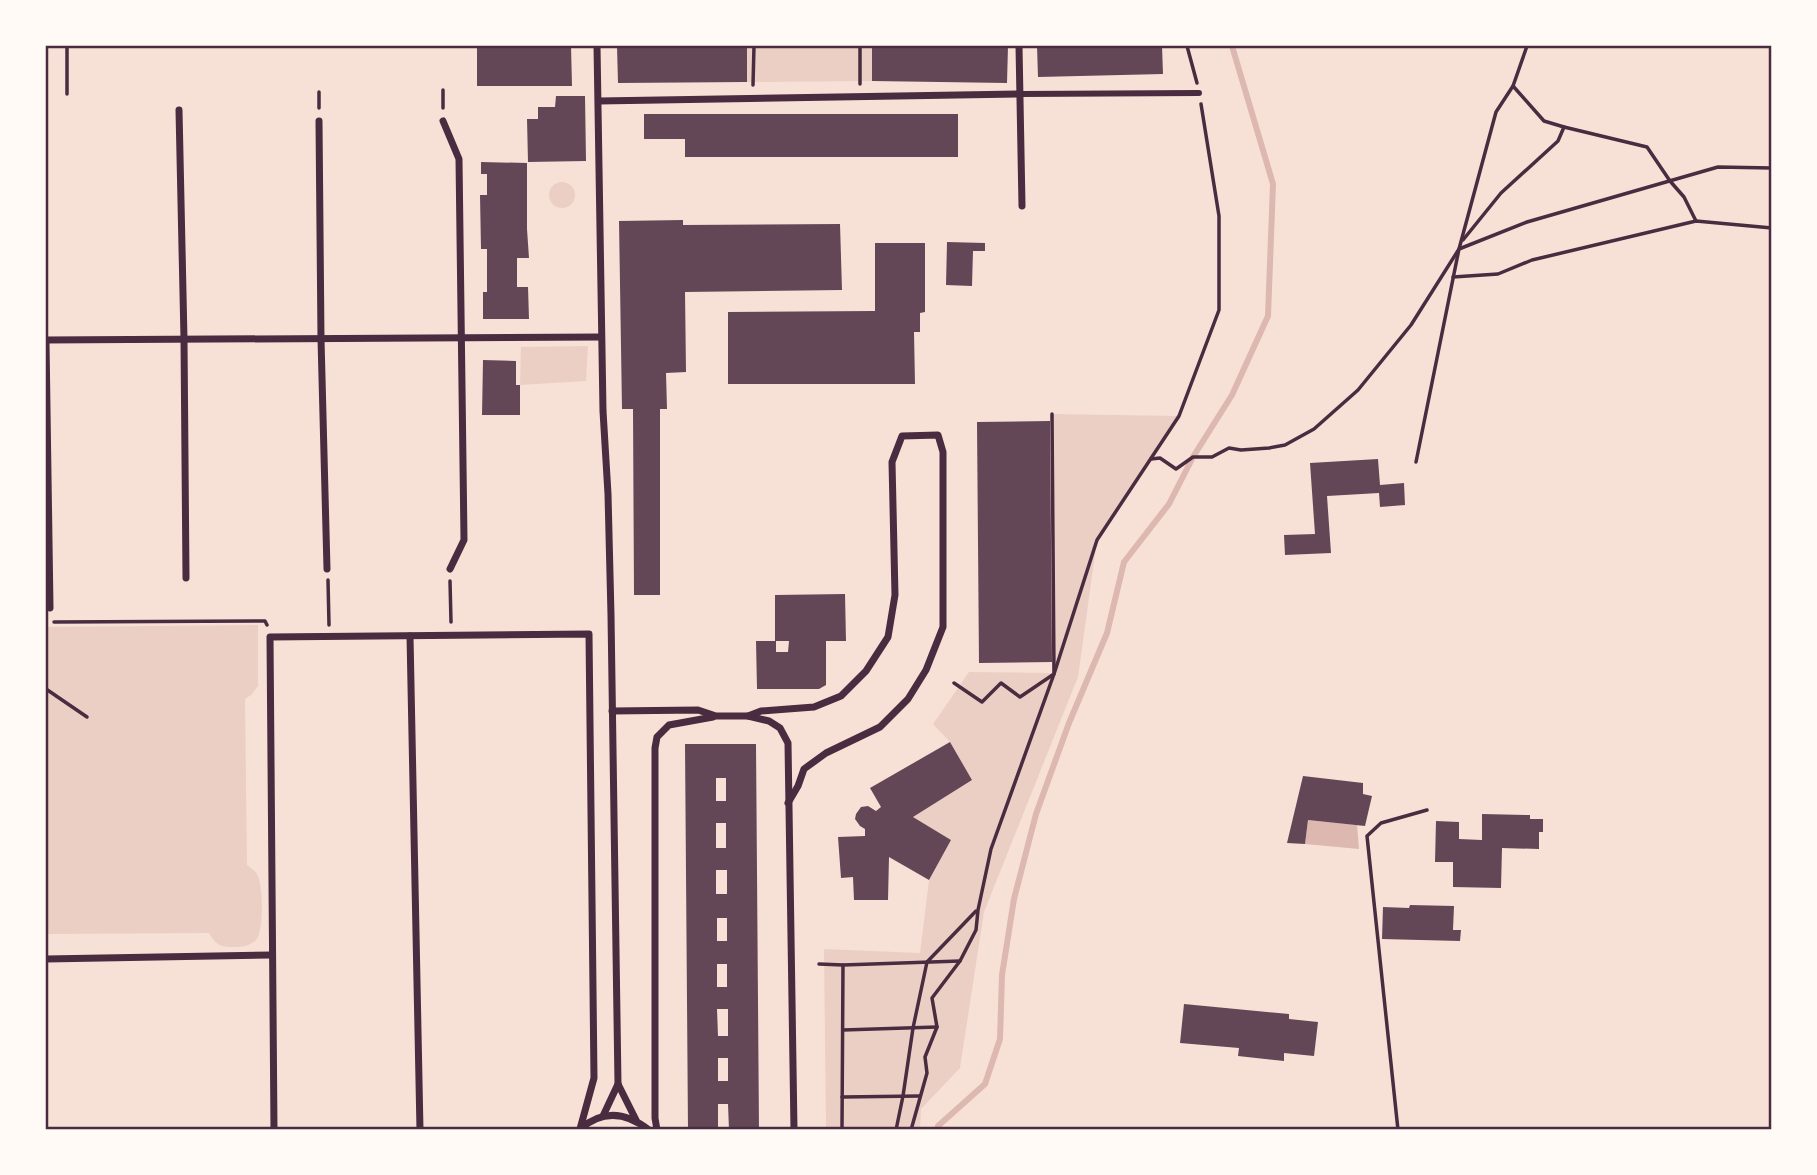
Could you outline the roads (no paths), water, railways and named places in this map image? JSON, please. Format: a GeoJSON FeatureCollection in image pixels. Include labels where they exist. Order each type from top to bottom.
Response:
{"type":"FeatureCollection","features":[{"type":"Feature","properties":{"kind":"street"},"geometry":{"type":"LineString","coordinates":[[597,46],[618,1084],[636,1120]]}},
{"type":"Feature","properties":{"kind":"street"},"geometry":{"type":"LineString","coordinates":[[1019,46],[1022,206]]}},
{"type":"Feature","properties":{"kind":"street"},"geometry":{"type":"LineString","coordinates":[[599,101],[1199,93]]}},
{"type":"Feature","properties":{"kind":"street"},"geometry":{"type":"LineString","coordinates":[[179,110],[186,578]]}},
{"type":"Feature","properties":{"kind":"street"},"geometry":{"type":"LineString","coordinates":[[319,121],[327,569]]}},
{"type":"Feature","properties":{"kind":"street"},"geometry":{"type":"LineString","coordinates":[[443,121],[460,159],[464,540],[450,569]]}},
{"type":"Feature","properties":{"kind":"street"},"geometry":{"type":"LineString","coordinates":[[50,608],[46,341],[601,337]]}},
{"type":"Feature","properties":{"kind":"street"},"geometry":{"type":"LineString","coordinates":[[748,716],[761,711],[814,707],[841,695],[866,671],[888,637],[895,595],[892,462],[902,436],[938,435],[943,452],[943,626],[926,670],[908,699],[880,727],[826,753],[804,769],[788,803]]}},
{"type":"Feature","properties":{"kind":"street"},"geometry":{"type":"LineString","coordinates":[[274,1129],[270,637],[589,634],[594,1072],[580,1129]]}},
{"type":"Feature","properties":{"kind":"street"},"geometry":{"type":"LineString","coordinates":[[410,636],[420,1129]]}},
{"type":"Feature","properties":{"kind":"street"},"geometry":{"type":"LineString","coordinates":[[612,712],[698,710],[716,716]]}},
{"type":"Feature","properties":{"kind":"street"},"geometry":{"type":"LineString","coordinates":[[657,1129],[655,748],[657,737],[670,725],[716,716],[748,716],[769,721],[780,728],[788,743],[794,1129]]}},
{"type":"Feature","properties":{"kind":"street"},"geometry":{"type":"LineString","coordinates":[[46,958],[271,955]]}},
{"type":"Feature","properties":{"kind":"street"},"geometry":{"type":"LineString","coordinates":[[603,1116],[618,1084]]}},
{"type":"Feature","properties":{"kind":"street"},"geometry":{"type":"LineString","coordinates":[[580,1129],[587,1122],[603,1116],[619,1115],[636,1120],[649,1129]]}},
{"type":"Feature","properties":{"kind":"waterway"},"geometry":{"type":"LineString","coordinates":[[940,1130],[938,1126],[985,1084],[1000,1039],[1002,975],[1014,899],[1036,814],[1069,723],[1107,633],[1124,562],[1169,504],[1193,457],[1232,395],[1268,316],[1273,184],[1232,46]]}}]}
